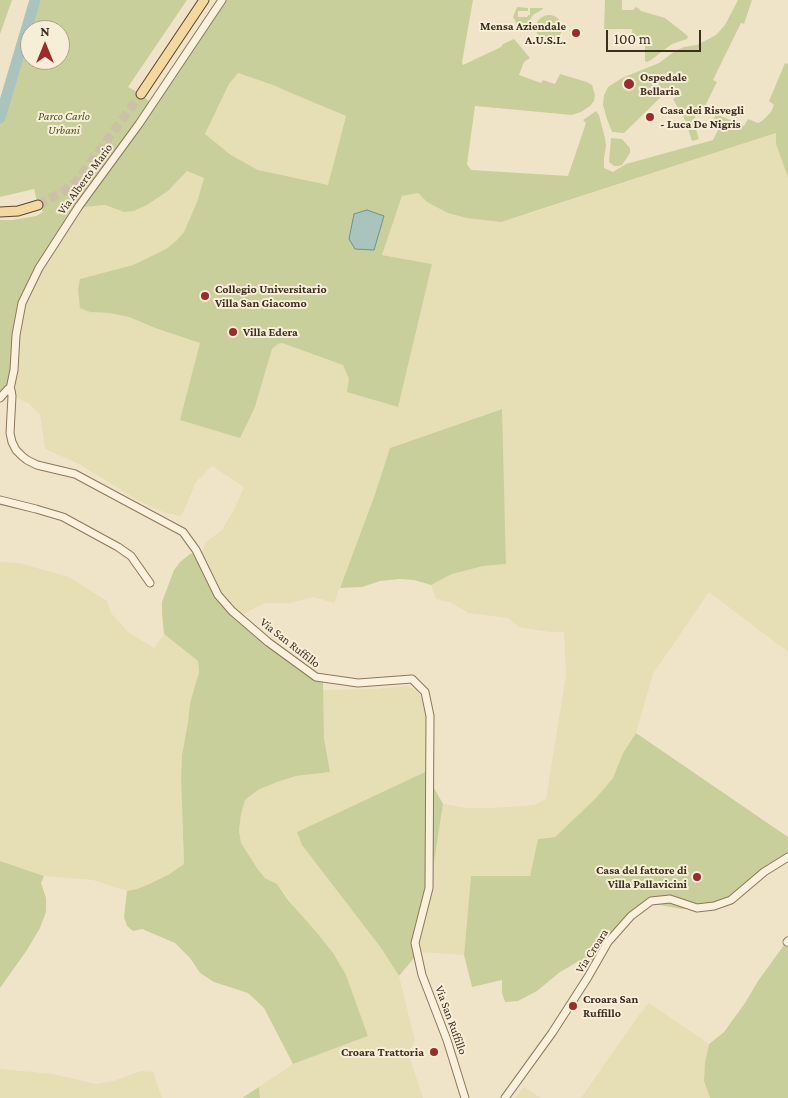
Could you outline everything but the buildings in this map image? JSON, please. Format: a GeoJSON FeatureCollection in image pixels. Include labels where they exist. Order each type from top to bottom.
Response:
{"type":"FeatureCollection","features":[{"type":"Feature","properties":{"kind":"main road"},"geometry":{"type":"LineString","coordinates":[[141,94],[204,0]]}},
{"type":"Feature","properties":{"kind":"main road"},"geometry":{"type":"LineString","coordinates":[[0,212],[18,211],[38,205]]}},
{"type":"Feature","properties":{"kind":"street","name":"Via Alberto Mario"},"geometry":{"type":"LineString","coordinates":[[10,389],[14,370],[16,335],[22,303],[39,268],[79,206],[139,124],[222,0]]}},
{"type":"Feature","properties":{"kind":"street"},"geometry":{"type":"LineString","coordinates":[[0,398],[10,389]]}},
{"type":"Feature","properties":{"kind":"street","name":"Via San Ruffillo"},"geometry":{"type":"LineString","coordinates":[[10,389],[12,396],[10,433],[16,450],[22,456],[38,464],[75,474],[183,532],[196,550],[218,595],[232,611],[268,642],[316,677],[358,683],[412,679],[425,692],[430,716],[430,888],[415,943],[422,975],[448,1040],[465,1098]]}},
{"type":"Feature","properties":{"kind":"street"},"geometry":{"type":"LineString","coordinates":[[0,500],[36,508],[63,518],[118,546],[131,556],[150,583]]}},
{"type":"Feature","properties":{"kind":"street","name":"Via Croara"},"geometry":{"type":"LineString","coordinates":[[505,1098],[552,1033],[608,942],[631,916],[651,901],[670,899],[697,908],[714,906],[732,900],[764,872],[788,857]]}},
{"type":"Feature","properties":{"kind":"shaded area"},"geometry":{"type":"Polygon","coordinates":[[[238,73],[273,85],[346,116],[328,186],[258,170],[231,155],[205,134],[229,84],[238,73]]]}},
{"type":"Feature","properties":{"kind":"shaded area"},"geometry":{"type":"Polygon","coordinates":[[[788,127],[788,652],[709,592],[653,674],[636,733],[623,753],[613,778],[596,798],[555,837],[538,839],[530,877],[471,876],[464,955],[419,952],[443,804],[467,808],[494,808],[534,805],[546,799],[566,675],[564,632],[549,632],[519,627],[508,618],[468,613],[452,603],[436,599],[431,585],[452,574],[483,566],[506,564],[501,409],[390,448],[375,494],[334,603],[314,597],[290,603],[265,603],[237,617],[227,605],[202,551],[207,541],[221,531],[234,510],[244,487],[212,466],[196,482],[181,516],[165,513],[139,501],[79,464],[45,449],[40,414],[28,403],[15,397],[4,397],[0,252],[55,239],[85,207],[105,205],[124,212],[134,211],[168,191],[187,171],[204,178],[197,202],[184,232],[176,241],[166,249],[133,265],[81,279],[90,312],[129,317],[200,343],[197,356],[255,407],[272,349],[278,344],[282,343],[344,365],[349,379],[432,264],[382,255],[402,196],[418,193],[427,202],[528,214],[776,133],[788,127]]]}},
{"type":"Feature","properties":{"kind":"shaded area"},"geometry":{"type":"Polygon","coordinates":[[[0,562],[19,563],[69,577],[107,601],[111,613],[128,632],[154,648],[164,634],[198,661],[199,672],[190,703],[182,755],[184,864],[168,875],[137,889],[127,891],[93,880],[44,876],[0,861],[0,562]]]}},
{"type":"Feature","properties":{"kind":"shaded area"},"geometry":{"type":"Polygon","coordinates":[[[406,686],[416,689],[422,699],[426,714],[425,772],[297,832],[302,845],[381,948],[399,976],[415,1041],[408,1053],[423,1098],[260,1098],[259,1087],[293,1064],[368,1036],[346,975],[277,884],[265,878],[257,868],[241,843],[239,830],[245,800],[258,790],[277,782],[296,776],[330,772],[324,738],[323,690],[376,689],[406,686]]]}},
{"type":"Feature","properties":{"kind":"shaded area"},"geometry":{"type":"Polygon","coordinates":[[[649,1003],[709,1044],[705,1062],[704,1081],[710,1098],[581,1098],[639,1015],[649,1003]]]}},
{"type":"Feature","properties":{"kind":"shaded area"},"geometry":{"type":"Polygon","coordinates":[[[0,1069],[53,1074],[96,1084],[113,1081],[141,1071],[153,1072],[162,1098],[0,1098],[0,1069]]]}},
{"type":"Feature","properties":{"kind":"shaded area"},"geometry":{"type":"Polygon","coordinates":[[[524,1087],[541,1098],[515,1098],[524,1087]]]}},
{"type":"Feature","properties":{"kind":"green space"},"geometry":{"type":"Polygon","coordinates":[[[0,0],[12,0],[0,34],[0,0]]]}},
{"type":"Feature","properties":{"kind":"green space","name":"Parco Carlo Urbani"},"geometry":{"type":"Polygon","coordinates":[[[35,0],[187,0],[128,87],[141,94],[152,104],[222,0],[473,0],[463,65],[514,39],[530,58],[524,62],[519,75],[541,83],[543,80],[555,84],[560,74],[592,85],[595,95],[594,101],[590,106],[572,115],[475,106],[467,164],[471,170],[568,176],[586,123],[583,120],[596,111],[599,115],[605,138],[604,168],[613,172],[626,164],[713,140],[721,124],[713,121],[716,114],[744,126],[748,119],[758,123],[771,112],[774,105],[769,101],[785,63],[788,64],[788,177],[776,144],[776,133],[501,222],[467,218],[448,213],[427,202],[418,193],[402,196],[382,255],[432,264],[398,407],[347,392],[349,379],[343,365],[282,343],[272,349],[255,407],[240,438],[180,420],[200,343],[129,317],[90,312],[80,308],[78,290],[80,279],[133,265],[166,249],[176,241],[184,232],[197,202],[204,178],[187,171],[168,191],[134,211],[124,212],[105,205],[85,207],[62,232],[22,303],[14,381],[0,394],[0,220],[36,216],[43,212],[38,205],[34,189],[0,197],[0,118],[20,51],[20,70],[70,70],[70,20],[29,20],[35,0]],[[238,73],[229,84],[205,134],[231,155],[258,170],[328,185],[346,116],[273,85],[238,73]]]}},
{"type":"Feature","properties":{"kind":"green space"},"geometry":{"type":"Polygon","coordinates":[[[605,0],[622,0],[622,10],[633,10],[636,7],[641,11],[665,18],[688,36],[687,39],[672,44],[647,62],[645,61],[645,37],[633,37],[632,29],[604,29],[605,0]]]}},
{"type":"Feature","properties":{"kind":"green space"},"geometry":{"type":"Polygon","coordinates":[[[738,0],[752,0],[744,24],[741,23],[713,80],[717,82],[704,108],[695,117],[694,123],[699,139],[692,141],[685,120],[673,99],[678,96],[668,91],[624,133],[612,132],[603,105],[604,95],[608,87],[622,78],[659,63],[675,51],[697,45],[716,35],[725,25],[738,0]]]}},
{"type":"Feature","properties":{"kind":"green space"},"geometry":{"type":"Polygon","coordinates":[[[517,7],[528,8],[528,11],[518,11],[518,17],[530,15],[530,8],[543,9],[533,15],[528,23],[517,24],[513,17],[517,7]]]}},
{"type":"Feature","properties":{"kind":"green space"},"geometry":{"type":"Polygon","coordinates":[[[549,15],[558,19],[562,28],[558,37],[549,41],[540,37],[536,28],[540,19],[549,15]]]}},
{"type":"Feature","properties":{"kind":"green space"},"geometry":{"type":"Polygon","coordinates":[[[611,138],[622,139],[630,148],[630,153],[622,165],[614,166],[609,162],[611,138]]]}},
{"type":"Feature","properties":{"kind":"green space"},"geometry":{"type":"Polygon","coordinates":[[[502,409],[506,564],[483,566],[452,574],[431,585],[414,580],[400,579],[380,581],[362,587],[340,588],[390,448],[502,409]]]}},
{"type":"Feature","properties":{"kind":"green space"},"geometry":{"type":"Polygon","coordinates":[[[202,551],[226,605],[296,665],[323,682],[324,738],[330,772],[296,776],[258,790],[245,800],[239,830],[241,843],[257,868],[265,878],[277,884],[288,900],[333,953],[346,975],[368,1036],[293,1064],[264,1008],[248,993],[214,982],[200,973],[190,958],[175,943],[142,929],[133,931],[127,926],[124,917],[127,891],[137,889],[168,875],[184,864],[182,755],[190,703],[199,672],[198,661],[164,634],[162,602],[174,570],[180,562],[190,554],[202,551]]]}},
{"type":"Feature","properties":{"kind":"green space"},"geometry":{"type":"Polygon","coordinates":[[[636,733],[788,837],[788,857],[710,908],[682,909],[654,904],[641,910],[606,941],[593,960],[579,961],[560,972],[537,991],[518,1001],[505,1002],[502,993],[502,980],[472,987],[464,955],[471,876],[530,876],[538,839],[555,837],[596,798],[613,778],[623,753],[636,733]]]}},
{"type":"Feature","properties":{"kind":"green space"},"geometry":{"type":"Polygon","coordinates":[[[425,772],[443,804],[419,952],[399,976],[381,948],[302,845],[297,832],[425,772]]]}},
{"type":"Feature","properties":{"kind":"green space"},"geometry":{"type":"Polygon","coordinates":[[[0,861],[44,876],[41,883],[46,898],[46,912],[40,928],[27,950],[0,988],[0,861]]]}},
{"type":"Feature","properties":{"kind":"green space"},"geometry":{"type":"Polygon","coordinates":[[[784,945],[788,947],[788,1098],[710,1098],[704,1081],[705,1062],[709,1044],[724,1032],[784,945]]]}},
{"type":"Feature","properties":{"kind":"green space"},"geometry":{"type":"Polygon","coordinates":[[[259,1087],[260,1098],[242,1098],[259,1087]]]}},
{"type":"Feature","properties":{"kind":"water"},"geometry":{"type":"Polygon","coordinates":[[[367,210],[384,216],[374,250],[355,249],[349,239],[354,214],[367,210]]]}},
{"type":"Feature","properties":{"kind":"waterway"},"geometry":{"type":"LineString","coordinates":[[0,118],[35,0]]}},
{"type":"Feature","properties":{"kind":"tunnel"},"geometry":{"type":"LineString","coordinates":[[38,205],[66,190],[77,181],[141,94]]}},
{"type":"Feature","properties":{"kind":"place","name":"Mensa Aziendale A.U.S.L."},"geometry":{"type":"Point","coordinates":[576,33]}},
{"type":"Feature","properties":{"kind":"place","name":"Ospedale Bellaria"},"geometry":{"type":"Point","coordinates":[629,84]}},
{"type":"Feature","properties":{"kind":"place","name":"Casa dei Risvegli - Luca De Nigris"},"geometry":{"type":"Point","coordinates":[650,117]}},
{"type":"Feature","properties":{"kind":"place","name":"Collegio Universitario Villa San Giacomo"},"geometry":{"type":"Point","coordinates":[205,296]}},
{"type":"Feature","properties":{"kind":"place","name":"Villa Edera"},"geometry":{"type":"Point","coordinates":[233,332]}},
{"type":"Feature","properties":{"kind":"place","name":"Casa del fattore di Villa Pallavicini"},"geometry":{"type":"Point","coordinates":[697,877]}},
{"type":"Feature","properties":{"kind":"place","name":"Croara San Ruffillo"},"geometry":{"type":"Point","coordinates":[573,1006]}},
{"type":"Feature","properties":{"kind":"place","name":"Croara Trattoria"},"geometry":{"type":"Point","coordinates":[434,1052]}}]}
